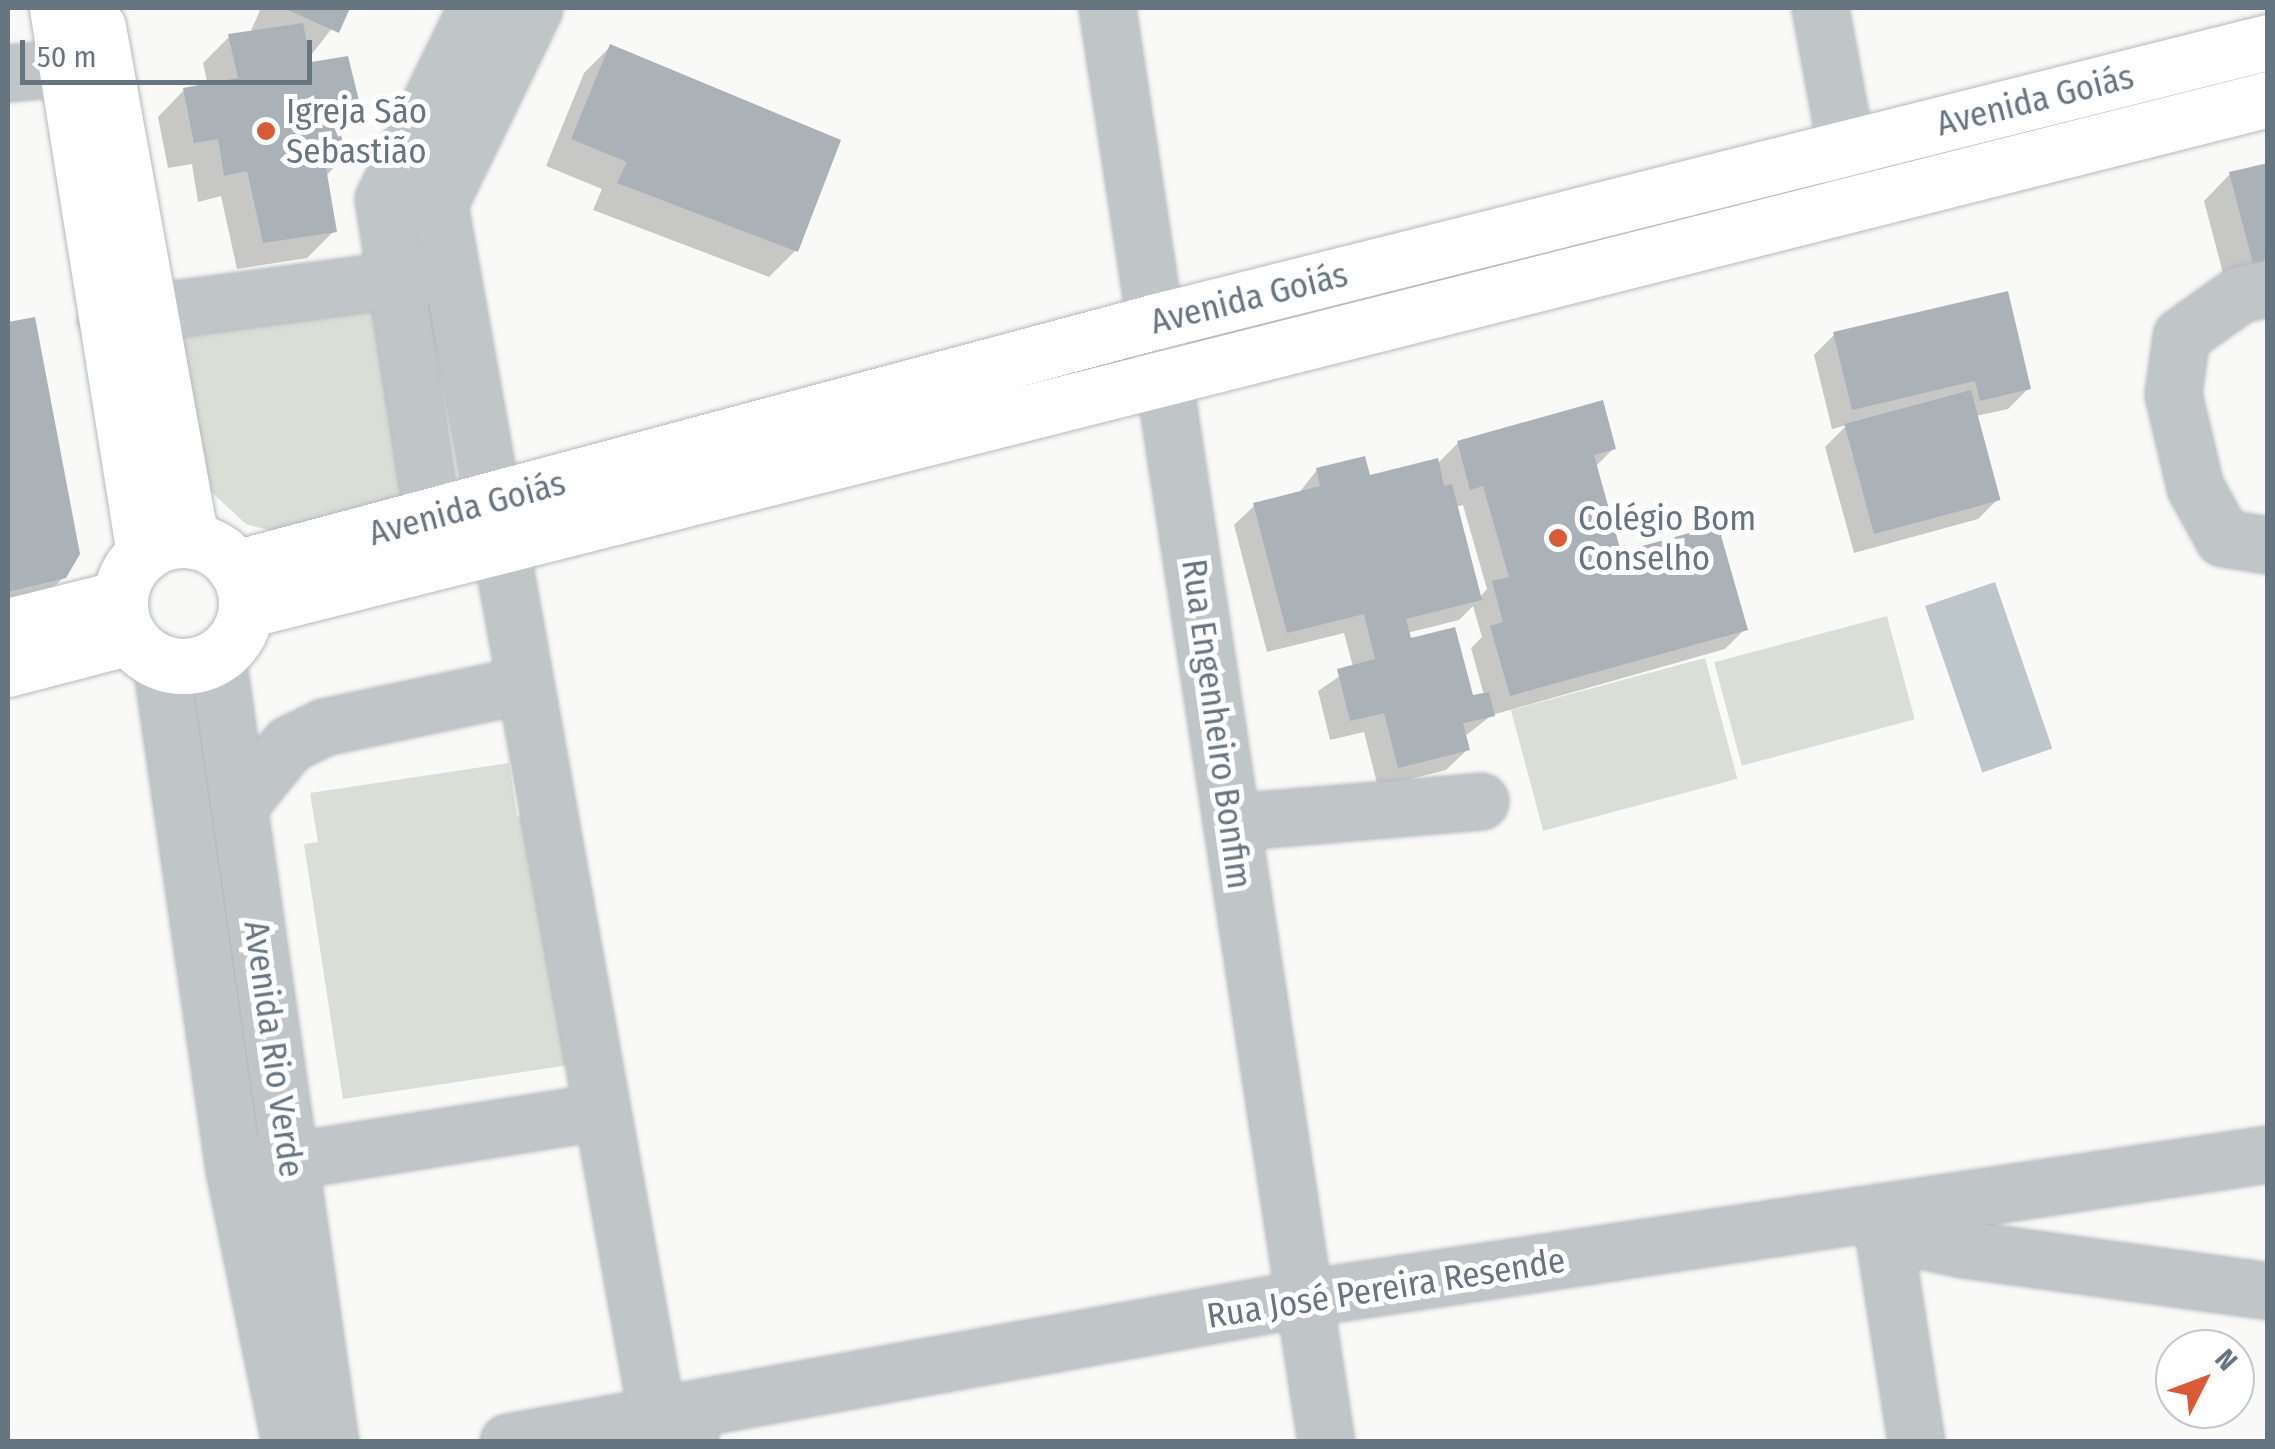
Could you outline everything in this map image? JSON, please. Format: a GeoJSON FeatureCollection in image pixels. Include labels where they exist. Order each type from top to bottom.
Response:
{"type":"FeatureCollection","features":[{"type":"Feature","properties":{"kind":"main road"},"geometry":{"type":"LineString","coordinates":[[57,8],[85,66],[175,596],[218,657]]}},
{"type":"Feature","properties":{"kind":"main road"},"geometry":{"type":"LineString","coordinates":[[85,66],[96,8]]}},
{"type":"Feature","properties":{"kind":"main road","name":"Avenida Goiás"},"geometry":{"type":"LineString","coordinates":[[493,525],[1157,321],[2268,42]]}},
{"type":"Feature","properties":{"kind":"main road","name":"Avenida Goiás"},"geometry":{"type":"LineString","coordinates":[[8,626],[175,596],[1166,376],[2268,99]]}},
{"type":"Feature","properties":{"kind":"main road","name":"Avenida Goiás"},"geometry":{"type":"LineString","coordinates":[[8,669],[175,596]]}},
{"type":"Feature","properties":{"kind":"street"},"geometry":{"type":"LineString","coordinates":[[434,540],[384,199],[476,8]]}},
{"type":"Feature","properties":{"kind":"street"},"geometry":{"type":"LineString","coordinates":[[534,8],[440,204],[598,1112],[658,1417],[715,1442]]}},
{"type":"Feature","properties":{"kind":"street","name":"Rua Engenheiro Bonfim"},"geometry":{"type":"LineString","coordinates":[[1107,8],[1326,1442]]}},
{"type":"Feature","properties":{"kind":"street"},"geometry":{"type":"LineString","coordinates":[[1820,8],[1856,204]]}},
{"type":"Feature","properties":{"kind":"street"},"geometry":{"type":"LineString","coordinates":[[8,73],[85,66]]}},
{"type":"Feature","properties":{"kind":"street"},"geometry":{"type":"LineString","coordinates":[[129,315],[451,272]]}},
{"type":"Feature","properties":{"kind":"street"},"geometry":{"type":"LineString","coordinates":[[2268,288],[2240,294],[2181,336],[2173,394],[2195,487],[2222,538],[2268,545]]}},
{"type":"Feature","properties":{"kind":"street","name":"Avenida Rio Verde"},"geometry":{"type":"LineString","coordinates":[[175,596],[234,1170],[290,1442]]}},
{"type":"Feature","properties":{"kind":"street","name":"Avenida Rio Verde"},"geometry":{"type":"LineString","coordinates":[[218,657],[330,1442]]}},
{"type":"Feature","properties":{"kind":"street"},"geometry":{"type":"LineString","coordinates":[[239,805],[289,744],[324,727],[522,685]]}},
{"type":"Feature","properties":{"kind":"street"},"geometry":{"type":"LineString","coordinates":[[1231,822],[1480,801]]}},
{"type":"Feature","properties":{"kind":"street"},"geometry":{"type":"LineString","coordinates":[[234,1170],[598,1112]]}},
{"type":"Feature","properties":{"kind":"street","name":"Rua José Pereira Resende"},"geometry":{"type":"LineString","coordinates":[[508,1442],[1304,1298],[2268,1154]]}},
{"type":"Feature","properties":{"kind":"street"},"geometry":{"type":"LineString","coordinates":[[1880,1212],[1926,1240],[1963,1249],[2268,1291]]}},
{"type":"Feature","properties":{"kind":"street"},"geometry":{"type":"LineString","coordinates":[[1880,1212],[1916,1442]]}},
{"type":"Feature","properties":{"kind":"shaded area"},"geometry":{"type":"Polygon","coordinates":[[[373,259],[403,495],[272,531],[246,524],[206,487],[167,290],[373,259]]]}},
{"type":"Feature","properties":{"kind":"shaded area"},"geometry":{"type":"Polygon","coordinates":[[[1995,582],[2052,748],[1982,773],[1925,606],[1995,582]]]}},
{"type":"Feature","properties":{"kind":"shaded area"},"geometry":{"type":"Polygon","coordinates":[[[1887,616],[1915,719],[1742,766],[1714,662],[1887,616]]]}},
{"type":"Feature","properties":{"kind":"shaded area"},"geometry":{"type":"Polygon","coordinates":[[[1705,658],[1737,779],[1543,831],[1511,710],[1705,658]]]}},
{"type":"Feature","properties":{"kind":"shaded area"},"geometry":{"type":"Polygon","coordinates":[[[509,763],[517,816],[530,815],[569,1065],[343,1099],[304,844],[318,842],[310,793],[509,763]]]}},
{"type":"Feature","properties":{"kind":"building"},"geometry":{"type":"Polygon","coordinates":[[[284,8],[350,8],[339,33],[284,8]]]}},
{"type":"Feature","properties":{"kind":"building","name":"Igreja São Sebastião"},"geometry":{"type":"Polygon","coordinates":[[[303,23],[311,62],[348,56],[363,117],[338,124],[347,158],[325,162],[337,232],[263,243],[247,171],[224,176],[218,139],[194,143],[183,88],[238,78],[228,34],[303,23]]]}},
{"type":"Feature","properties":{"kind":"building"},"geometry":{"type":"Polygon","coordinates":[[[610,44],[841,140],[798,252],[617,183],[627,162],[571,139],[610,44]]]}},
{"type":"Feature","properties":{"kind":"building"},"geometry":{"type":"Polygon","coordinates":[[[2268,163],[2268,264],[2254,267],[2229,172],[2268,163]]]}},
{"type":"Feature","properties":{"kind":"building"},"geometry":{"type":"Polygon","coordinates":[[[2008,291],[2031,389],[1980,401],[1975,381],[1852,410],[1833,332],[2008,291]]]}},
{"type":"Feature","properties":{"kind":"building"},"geometry":{"type":"Polygon","coordinates":[[[35,317],[80,554],[66,578],[8,592],[8,322],[35,317]]]}},
{"type":"Feature","properties":{"kind":"building"},"geometry":{"type":"Polygon","coordinates":[[[1971,390],[2001,500],[1874,534],[1844,424],[1971,390]]]}},
{"type":"Feature","properties":{"kind":"building","name":"Colégio Bom Conselho"},"geometry":{"type":"Polygon","coordinates":[[[1603,400],[1616,449],[1594,455],[1621,552],[1718,525],[1748,630],[1510,696],[1490,626],[1503,622],[1492,581],[1509,577],[1483,486],[1470,490],[1457,441],[1603,400]]]}},
{"type":"Feature","properties":{"kind":"building"},"geometry":{"type":"Polygon","coordinates":[[[1365,456],[1370,475],[1438,458],[1444,486],[1452,484],[1482,600],[1406,619],[1411,638],[1455,627],[1473,695],[1489,692],[1495,716],[1463,723],[1470,750],[1398,768],[1384,713],[1350,721],[1337,669],[1375,659],[1364,614],[1287,633],[1253,503],[1320,486],[1316,468],[1365,456]]]}},
{"type":"Feature","properties":{"kind":"place","name":"Igreja São Sebastião"},"geometry":{"type":"Point","coordinates":[266,131]}},
{"type":"Feature","properties":{"kind":"place","name":"Colégio Bom Conselho"},"geometry":{"type":"Point","coordinates":[1558,538]}}]}
